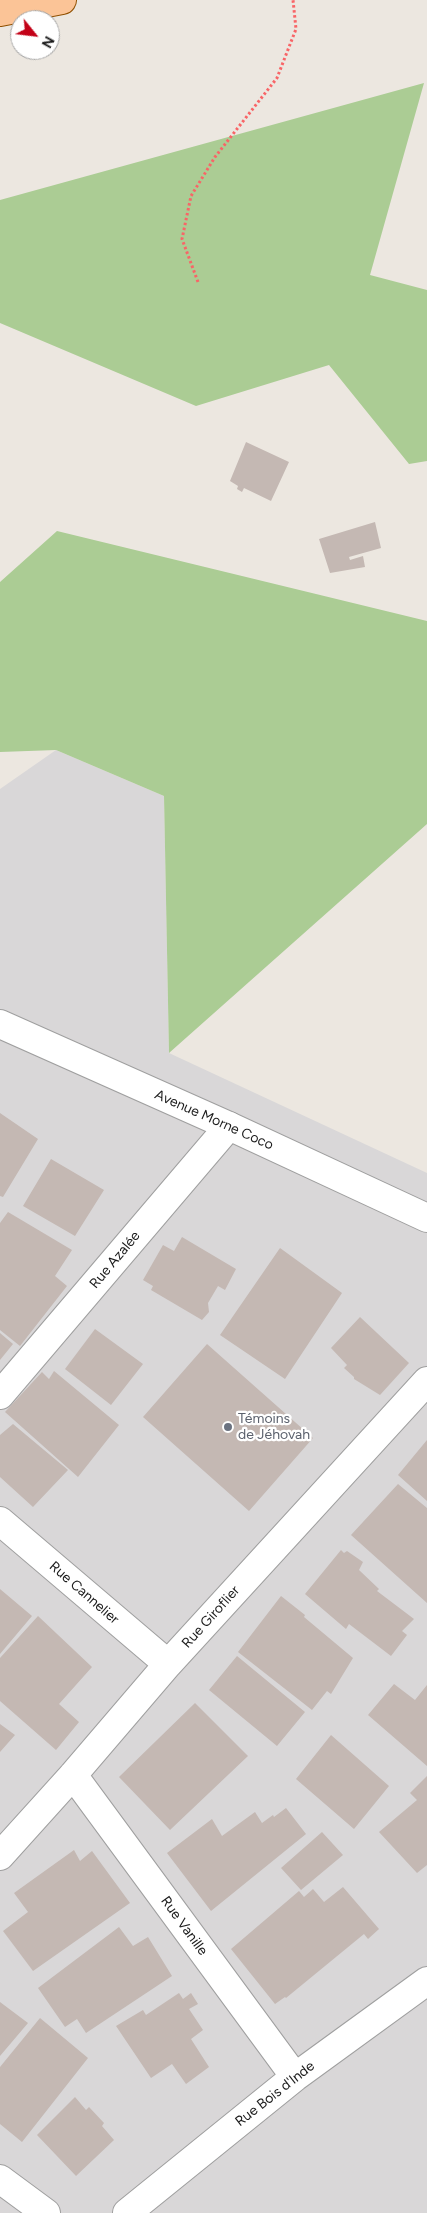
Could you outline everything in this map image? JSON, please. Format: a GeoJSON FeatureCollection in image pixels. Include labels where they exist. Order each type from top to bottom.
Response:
{"type":"FeatureCollection","features":[{"type":"Feature","properties":{"kind":"main road"},"geometry":{"type":"LineString","coordinates":[[0,12],[62,0]]}},
{"type":"Feature","properties":{"kind":"street","name":"Avenue Morne Coco"},"geometry":{"type":"LineString","coordinates":[[0,1024],[229,1126],[427,1218]]}},
{"type":"Feature","properties":{"kind":"street","name":"Rue Azalée"},"geometry":{"type":"LineString","coordinates":[[0,1395],[229,1126]]}},
{"type":"Feature","properties":{"kind":"street","name":"Rue Giroflier"},"geometry":{"type":"LineString","coordinates":[[3,1848],[73,1775],[168,1664],[427,1381]]}},
{"type":"Feature","properties":{"kind":"street","name":"Rue Cannelier"},"geometry":{"type":"LineString","coordinates":[[0,1521],[168,1664]]}},
{"type":"Feature","properties":{"kind":"street","name":"Rue Vanille"},"geometry":{"type":"LineString","coordinates":[[73,1775],[295,2077]]}},
{"type":"Feature","properties":{"kind":"street","name":"Rue Bois d'Inde"},"geometry":{"type":"LineString","coordinates":[[127,2213],[295,2077],[427,1980]]}},
{"type":"Feature","properties":{"kind":"street"},"geometry":{"type":"LineString","coordinates":[[0,2179],[46,2213]]}},
{"type":"Feature","properties":{"kind":"path"},"geometry":{"type":"LineString","coordinates":[[198,282],[182,239],[191,196],[215,157],[277,78],[296,29],[293,0]]}},
{"type":"Feature","properties":{"kind":"shaded area"},"geometry":{"type":"Polygon","coordinates":[[[56,750],[164,796],[169,1053],[427,1173],[427,2213],[0,2213],[0,789],[56,750]]]}},
{"type":"Feature","properties":{"kind":"green space"},"geometry":{"type":"Polygon","coordinates":[[[424,83],[370,275],[427,290],[427,461],[409,464],[329,365],[196,406],[0,323],[0,200],[424,83]]]}},
{"type":"Feature","properties":{"kind":"green space"},"geometry":{"type":"Polygon","coordinates":[[[57,531],[427,621],[427,824],[169,1053],[164,796],[56,750],[0,752],[0,582],[57,531]]]}},
{"type":"Feature","properties":{"kind":"building"},"geometry":{"type":"Polygon","coordinates":[[[246,442],[289,462],[271,501],[244,488],[242,492],[237,489],[238,486],[230,481],[246,442]]]}},
{"type":"Feature","properties":{"kind":"building"},"geometry":{"type":"Polygon","coordinates":[[[375,522],[381,548],[349,557],[350,560],[363,556],[365,567],[330,573],[319,539],[375,522]]]}},
{"type":"Feature","properties":{"kind":"building"},"geometry":{"type":"Polygon","coordinates":[[[0,1113],[38,1139],[3,1197],[0,1196],[0,1113]]]}},
{"type":"Feature","properties":{"kind":"building"},"geometry":{"type":"Polygon","coordinates":[[[51,1159],[104,1190],[75,1236],[23,1206],[51,1159]]]}},
{"type":"Feature","properties":{"kind":"building"},"geometry":{"type":"Polygon","coordinates":[[[8,1212],[72,1250],[55,1276],[67,1286],[20,1346],[0,1330],[0,1223],[8,1212]]]}},
{"type":"Feature","properties":{"kind":"building"},"geometry":{"type":"Polygon","coordinates":[[[182,1237],[236,1269],[225,1290],[218,1286],[208,1303],[209,1312],[202,1320],[151,1290],[153,1286],[143,1280],[163,1245],[174,1251],[182,1237]]]}},
{"type":"Feature","properties":{"kind":"building"},"geometry":{"type":"Polygon","coordinates":[[[280,1248],[342,1293],[285,1379],[220,1335],[280,1248]]]}},
{"type":"Feature","properties":{"kind":"building"},"geometry":{"type":"Polygon","coordinates":[[[360,1317],[409,1363],[380,1395],[354,1379],[344,1368],[347,1365],[331,1348],[360,1317]]]}},
{"type":"Feature","properties":{"kind":"building"},"geometry":{"type":"Polygon","coordinates":[[[95,1329],[143,1364],[111,1405],[65,1369],[95,1329]]]}},
{"type":"Feature","properties":{"kind":"building"},"geometry":{"type":"Polygon","coordinates":[[[0,1333],[13,1344],[0,1360],[0,1333]]]}},
{"type":"Feature","properties":{"kind":"building","name":"Témoins de Jéhovah"},"geometry":{"type":"Polygon","coordinates":[[[207,1344],[313,1438],[249,1511],[143,1417],[207,1344]]]}},
{"type":"Feature","properties":{"kind":"building"},"geometry":{"type":"Polygon","coordinates":[[[54,1371],[119,1425],[78,1477],[5,1412],[42,1372],[49,1379],[54,1371]]]}},
{"type":"Feature","properties":{"kind":"building"},"geometry":{"type":"Polygon","coordinates":[[[13,1424],[68,1470],[33,1507],[0,1477],[0,1435],[13,1424]]]}},
{"type":"Feature","properties":{"kind":"building"},"geometry":{"type":"Polygon","coordinates":[[[427,1440],[427,1501],[398,1475],[427,1440]]]}},
{"type":"Feature","properties":{"kind":"building"},"geometry":{"type":"Polygon","coordinates":[[[398,1484],[427,1508],[427,1603],[351,1535],[398,1484]]]}},
{"type":"Feature","properties":{"kind":"building"},"geometry":{"type":"Polygon","coordinates":[[[341,1550],[344,1553],[347,1551],[363,1562],[359,1570],[379,1589],[377,1591],[414,1619],[402,1631],[407,1635],[391,1656],[349,1624],[346,1629],[305,1594],[341,1550]]]}},
{"type":"Feature","properties":{"kind":"building"},"geometry":{"type":"Polygon","coordinates":[[[0,1589],[32,1616],[0,1654],[0,1589]]]}},
{"type":"Feature","properties":{"kind":"building"},"geometry":{"type":"Polygon","coordinates":[[[281,1596],[353,1658],[331,1694],[327,1691],[312,1710],[238,1652],[281,1596]]]}},
{"type":"Feature","properties":{"kind":"building"},"geometry":{"type":"Polygon","coordinates":[[[38,1616],[92,1667],[59,1704],[79,1722],[56,1750],[0,1701],[0,1658],[38,1616]]]}},
{"type":"Feature","properties":{"kind":"building"},"geometry":{"type":"Polygon","coordinates":[[[237,1656],[305,1712],[277,1746],[209,1690],[237,1656]]]}},
{"type":"Feature","properties":{"kind":"building"},"geometry":{"type":"Polygon","coordinates":[[[394,1684],[415,1700],[427,1685],[427,1766],[368,1715],[394,1684]]]}},
{"type":"Feature","properties":{"kind":"building"},"geometry":{"type":"Polygon","coordinates":[[[195,1703],[248,1756],[170,1830],[119,1777],[195,1703]]]}},
{"type":"Feature","properties":{"kind":"building"},"geometry":{"type":"Polygon","coordinates":[[[0,1724],[15,1735],[0,1752],[0,1724]]]}},
{"type":"Feature","properties":{"kind":"building"},"geometry":{"type":"Polygon","coordinates":[[[331,1735],[389,1786],[354,1829],[296,1779],[331,1735]]]}},
{"type":"Feature","properties":{"kind":"building"},"geometry":{"type":"Polygon","coordinates":[[[427,1776],[427,1865],[417,1873],[379,1832],[417,1800],[410,1793],[427,1776]]]}},
{"type":"Feature","properties":{"kind":"building"},"geometry":{"type":"Polygon","coordinates":[[[286,1808],[306,1834],[211,1911],[167,1853],[212,1819],[222,1836],[255,1812],[262,1823],[286,1808]]]}},
{"type":"Feature","properties":{"kind":"building"},"geometry":{"type":"Polygon","coordinates":[[[322,1832],[343,1855],[301,1890],[281,1868],[322,1832]]]}},
{"type":"Feature","properties":{"kind":"building"},"geometry":{"type":"Polygon","coordinates":[[[74,1850],[80,1861],[92,1851],[130,1903],[33,1971],[3,1931],[28,1912],[14,1893],[74,1850]]]}},
{"type":"Feature","properties":{"kind":"building"},"geometry":{"type":"Polygon","coordinates":[[[343,1887],[379,1929],[368,1939],[364,1934],[286,1998],[275,2004],[231,1949],[299,1891],[304,1897],[313,1889],[324,1902],[343,1887]]]}},
{"type":"Feature","properties":{"kind":"building"},"geometry":{"type":"Polygon","coordinates":[[[119,1927],[133,1946],[148,1937],[172,1976],[86,2033],[77,2019],[65,2027],[38,1988],[119,1927]]]}},
{"type":"Feature","properties":{"kind":"building"},"geometry":{"type":"Polygon","coordinates":[[[179,1993],[183,1999],[191,1993],[198,2004],[189,2009],[203,2030],[191,2039],[209,2067],[186,2084],[172,2064],[151,2078],[116,2026],[143,2010],[146,2015],[179,1993]]]}},
{"type":"Feature","properties":{"kind":"building"},"geometry":{"type":"Polygon","coordinates":[[[0,2002],[28,2023],[0,2056],[0,2002]]]}},
{"type":"Feature","properties":{"kind":"building"},"geometry":{"type":"Polygon","coordinates":[[[40,2018],[88,2058],[22,2142],[0,2124],[0,2067],[40,2018]]]}},
{"type":"Feature","properties":{"kind":"building"},"geometry":{"type":"Polygon","coordinates":[[[75,2097],[86,2110],[89,2107],[104,2123],[102,2126],[114,2140],[76,2176],[37,2135],[75,2097]]]}},
{"type":"Feature","properties":{"kind":"place","name":"Témoins de Jéhovah"},"geometry":{"type":"Point","coordinates":[228,1427]}}]}
